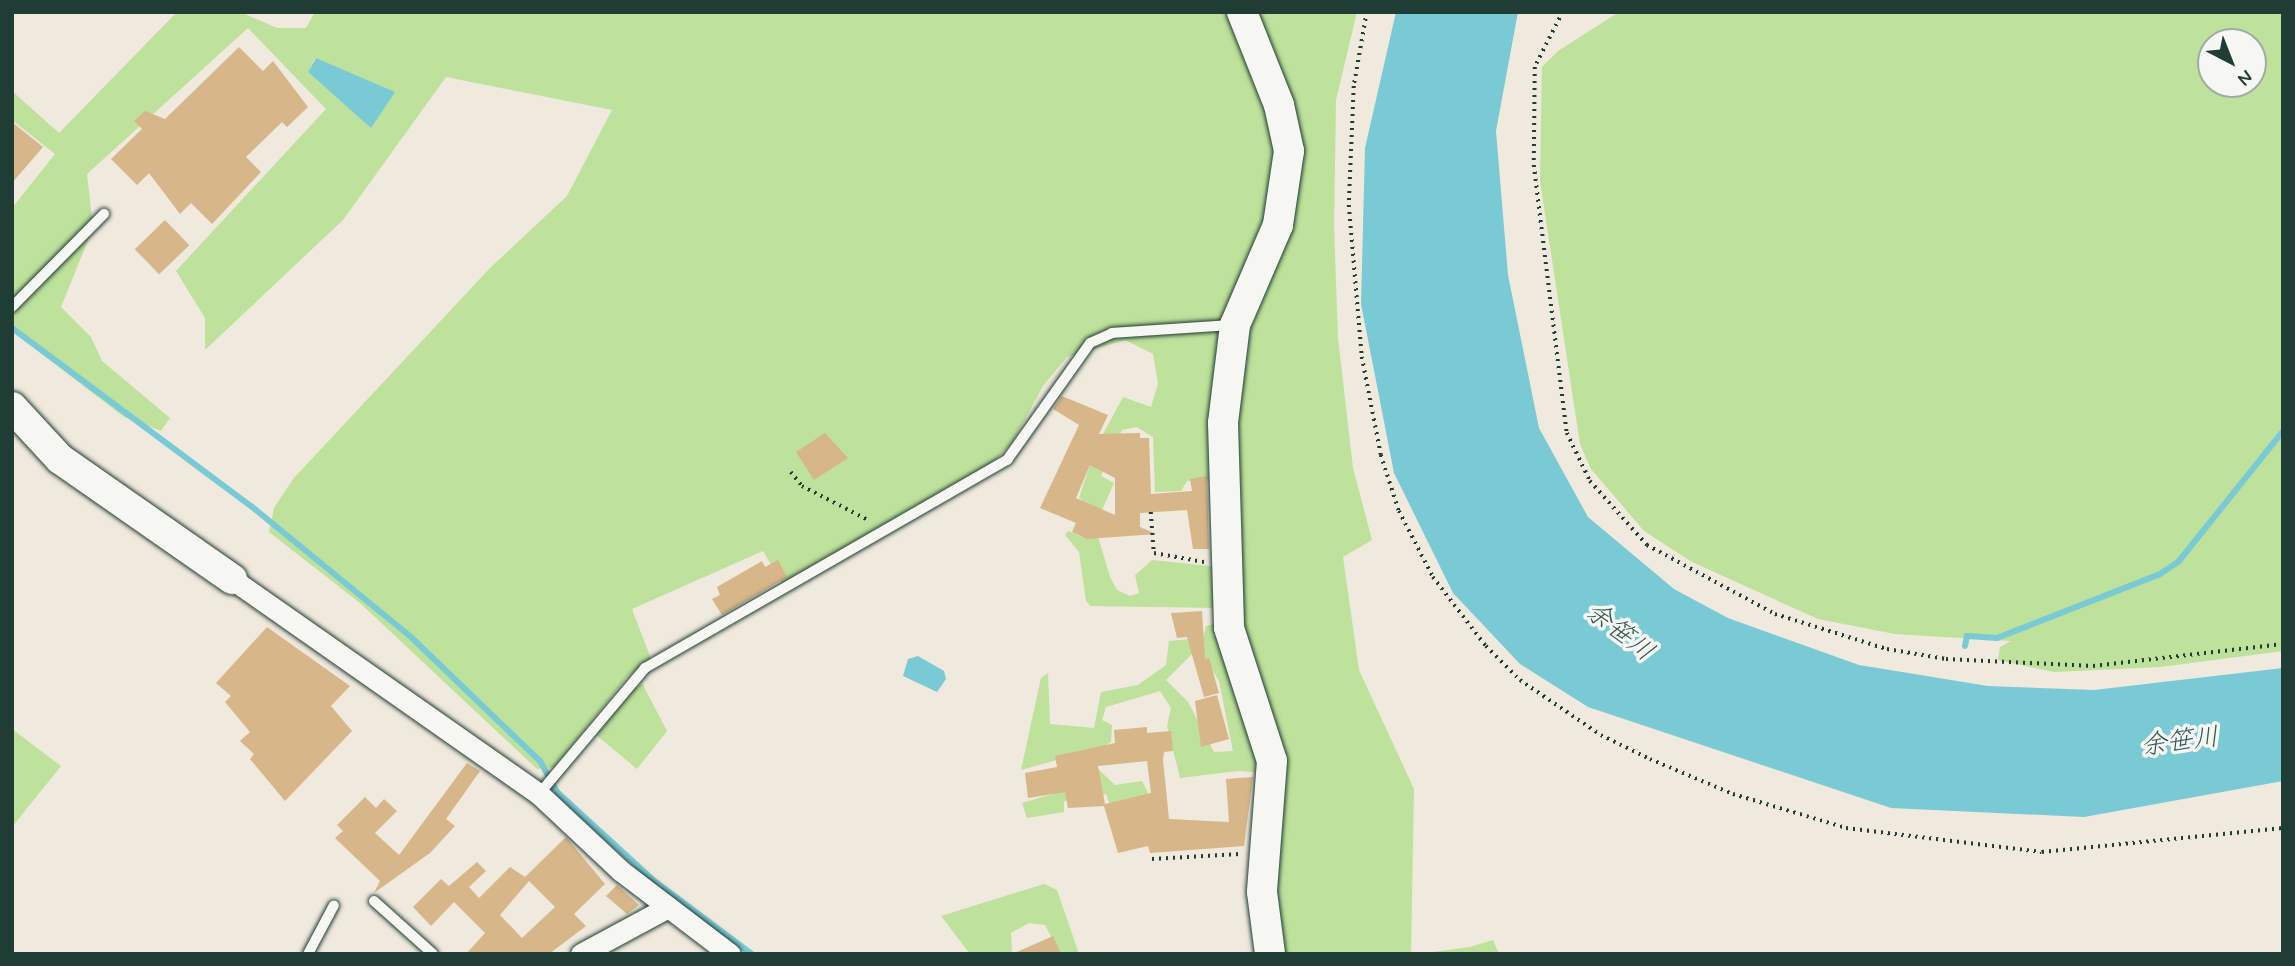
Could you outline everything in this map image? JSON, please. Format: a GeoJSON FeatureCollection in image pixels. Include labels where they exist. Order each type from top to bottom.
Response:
{"type":"FeatureCollection","features":[{"type":"Feature","properties":{"kind":"street"},"geometry":{"type":"LineString","coordinates":[[1242,12],[1279,105],[1289,150],[1278,225],[1235,325],[1223,423],[1230,561],[1229,628],[1272,761],[1262,892],[1270,954]]}},
{"type":"Feature","properties":{"kind":"street"},"geometry":{"type":"LineString","coordinates":[[12,407],[60,459],[539,794],[668,907],[730,954]]}},
{"type":"Feature","properties":{"kind":"street"},"geometry":{"type":"LineString","coordinates":[[581,954],[668,907]]}},
{"type":"Feature","properties":{"kind":"lane"},"geometry":{"type":"LineString","coordinates":[[12,307],[104,214]]}},
{"type":"Feature","properties":{"kind":"lane"},"geometry":{"type":"LineString","coordinates":[[539,794],[645,668],[888,531],[1007,460],[1090,343],[1112,333],[1235,325]]}},
{"type":"Feature","properties":{"kind":"lane"},"geometry":{"type":"LineString","coordinates":[[374,901],[433,954]]}},
{"type":"Feature","properties":{"kind":"lane"},"geometry":{"type":"LineString","coordinates":[[308,954],[334,905]]}},
{"type":"Feature","properties":{"kind":"path"},"geometry":{"type":"LineString","coordinates":[[1367,12],[1354,86],[1349,205],[1362,357],[1381,454],[1399,511],[1433,577],[1520,680],[1601,735],[1650,759],[1732,794],[1846,828],[2042,852],[2283,828]]}},
{"type":"Feature","properties":{"kind":"path"},"geometry":{"type":"LineString","coordinates":[[1563,12],[1535,67],[1534,155],[1567,433],[1590,481],[1647,545],[1775,614],[1886,649],[1946,659],[2093,666],[2283,644]]}},
{"type":"Feature","properties":{"kind":"path"},"geometry":{"type":"LineString","coordinates":[[791,472],[802,486],[888,531]]}},
{"type":"Feature","properties":{"kind":"path"},"geometry":{"type":"LineString","coordinates":[[1151,513],[1154,553],[1230,561]]}},
{"type":"Feature","properties":{"kind":"path"},"geometry":{"type":"LineString","coordinates":[[1152,859],[1267,852]]}},
{"type":"Feature","properties":{"kind":"green space"},"geometry":{"type":"Polygon","coordinates":[[[177,12],[240,12],[277,28],[306,28],[315,12],[1357,12],[1336,100],[1334,227],[1338,338],[1353,468],[1372,540],[1343,557],[1359,670],[1414,789],[1411,954],[1278,954],[1272,931],[1281,774],[1238,771],[1180,778],[1167,726],[1171,708],[1160,691],[1106,707],[1102,720],[1112,725],[1111,742],[1092,754],[1096,767],[1115,785],[1142,781],[1149,795],[1110,805],[1106,794],[1064,801],[1064,812],[1027,818],[1022,803],[1066,790],[1078,754],[1021,770],[1041,678],[1048,673],[1050,724],[1094,728],[1101,692],[1138,685],[1166,665],[1169,641],[1203,638],[1206,626],[1214,624],[1221,630],[1234,498],[1203,478],[1187,481],[1181,491],[1155,492],[1153,437],[1137,427],[1122,430],[1101,476],[1114,483],[1095,526],[1110,577],[1117,590],[1130,596],[1139,593],[1135,575],[1152,560],[1219,567],[1219,608],[1091,606],[1086,601],[1079,552],[1065,535],[1068,531],[1082,537],[1093,509],[1079,498],[1096,447],[1123,397],[1151,407],[1158,384],[1153,354],[1125,340],[1067,357],[1043,386],[1012,443],[987,468],[782,584],[763,551],[632,609],[651,659],[628,676],[554,767],[537,769],[360,603],[269,532],[274,508],[293,479],[490,268],[567,196],[612,110],[446,77],[343,220],[205,350],[205,318],[176,271],[326,109],[248,28],[87,174],[93,228],[61,307],[91,337],[102,361],[170,418],[161,431],[124,417],[12,331],[12,208],[55,154],[12,120],[12,91],[59,133],[177,12]],[[315,58],[308,72],[371,127],[394,92],[315,58]],[[1192,654],[1166,680],[1188,702],[1214,752],[1233,751],[1219,681],[1205,658],[1192,654]]]}},
{"type":"Feature","properties":{"kind":"green space"},"geometry":{"type":"Polygon","coordinates":[[[1619,12],[2283,12],[2283,651],[2160,667],[2054,672],[1998,660],[2000,647],[2011,641],[1895,634],[1818,619],[1692,562],[1644,531],[1591,469],[1580,444],[1540,181],[1542,67],[1558,51],[1619,12]]]}},
{"type":"Feature","properties":{"kind":"green space"},"geometry":{"type":"Polygon","coordinates":[[[642,683],[667,731],[637,769],[595,734],[612,708],[642,683]]]}},
{"type":"Feature","properties":{"kind":"green space"},"geometry":{"type":"Polygon","coordinates":[[[12,729],[61,766],[12,827],[12,729]]]}},
{"type":"Feature","properties":{"kind":"green space"},"geometry":{"type":"Polygon","coordinates":[[[1044,884],[1057,890],[1079,954],[1060,954],[1045,925],[1029,923],[1011,933],[1012,954],[970,954],[941,916],[1044,884]]]}},
{"type":"Feature","properties":{"kind":"green space"},"geometry":{"type":"Polygon","coordinates":[[[1493,940],[1499,954],[1418,954],[1470,947],[1493,940]]]}},
{"type":"Feature","properties":{"kind":"water","name":"余笹川"},"geometry":{"type":"Polygon","coordinates":[[[1396,12],[1518,12],[1496,131],[1508,275],[1539,428],[1588,517],[1674,589],[1728,618],[1859,665],[1988,686],[2094,690],[2283,668],[2283,781],[2084,817],[1891,808],[1588,707],[1520,664],[1453,593],[1394,473],[1361,304],[1365,148],[1396,12]]]}},
{"type":"Feature","properties":{"kind":"water"},"geometry":{"type":"Polygon","coordinates":[[[316,58],[395,92],[371,128],[308,72],[316,58]]]}},
{"type":"Feature","properties":{"kind":"water"},"geometry":{"type":"Polygon","coordinates":[[[918,656],[944,671],[946,679],[937,692],[903,676],[908,659],[918,656]]]}},
{"type":"Feature","properties":{"kind":"building"},"geometry":{"type":"Polygon","coordinates":[[[239,47],[263,71],[273,61],[308,107],[287,127],[282,122],[246,157],[261,172],[212,224],[191,203],[180,214],[149,173],[137,185],[111,159],[142,129],[134,121],[145,111],[165,119],[239,47]]]}},
{"type":"Feature","properties":{"kind":"building"},"geometry":{"type":"Polygon","coordinates":[[[12,122],[43,147],[12,183],[12,122]]]}},
{"type":"Feature","properties":{"kind":"building"},"geometry":{"type":"Polygon","coordinates":[[[165,220],[189,245],[159,274],[135,249],[165,220]]]}},
{"type":"Feature","properties":{"kind":"building"},"geometry":{"type":"Polygon","coordinates":[[[1062,396],[1108,415],[1099,434],[1140,433],[1140,438],[1149,438],[1151,494],[1192,491],[1190,479],[1207,476],[1209,549],[1193,549],[1187,510],[1140,513],[1140,527],[1156,534],[1087,539],[1072,532],[1076,523],[1040,508],[1079,425],[1053,409],[1062,396]],[[1090,465],[1076,498],[1115,515],[1115,478],[1090,465]]]}},
{"type":"Feature","properties":{"kind":"building"},"geometry":{"type":"Polygon","coordinates":[[[825,433],[848,458],[814,480],[796,452],[825,433]]]}},
{"type":"Feature","properties":{"kind":"building"},"geometry":{"type":"Polygon","coordinates":[[[778,560],[787,577],[722,615],[712,599],[720,595],[717,587],[762,561],[765,567],[778,560]]]}},
{"type":"Feature","properties":{"kind":"building"},"geometry":{"type":"Polygon","coordinates":[[[1202,611],[1205,659],[1209,658],[1219,693],[1204,697],[1187,637],[1177,638],[1171,613],[1202,611]]]}},
{"type":"Feature","properties":{"kind":"building"},"geometry":{"type":"Polygon","coordinates":[[[267,627],[350,686],[331,706],[352,731],[285,801],[250,759],[254,754],[240,741],[250,732],[225,702],[231,696],[216,683],[267,627]]]}},
{"type":"Feature","properties":{"kind":"building"},"geometry":{"type":"Polygon","coordinates":[[[1217,695],[1229,739],[1201,747],[1195,701],[1217,695]]]}},
{"type":"Feature","properties":{"kind":"building"},"geometry":{"type":"Polygon","coordinates":[[[1147,727],[1147,733],[1171,731],[1173,751],[1164,752],[1163,760],[1169,819],[1229,822],[1226,779],[1253,777],[1244,846],[1150,853],[1148,846],[1118,853],[1104,806],[1068,808],[1065,792],[1028,798],[1025,773],[1057,767],[1055,756],[1115,743],[1114,730],[1147,727]],[[1147,761],[1098,766],[1105,804],[1151,793],[1147,761]]]}},
{"type":"Feature","properties":{"kind":"building"},"geometry":{"type":"Polygon","coordinates":[[[467,763],[480,771],[446,819],[455,826],[430,853],[374,893],[380,881],[335,838],[343,831],[337,825],[365,797],[376,808],[384,799],[397,811],[375,833],[399,855],[467,763]]]}},
{"type":"Feature","properties":{"kind":"building"},"geometry":{"type":"Polygon","coordinates":[[[566,837],[605,884],[574,914],[586,926],[549,954],[466,954],[485,933],[454,902],[431,926],[413,907],[441,879],[449,886],[477,862],[486,871],[469,887],[479,898],[510,867],[525,877],[566,837]],[[529,881],[500,915],[522,938],[555,907],[529,881]]]}},
{"type":"Feature","properties":{"kind":"building"},"geometry":{"type":"Polygon","coordinates":[[[617,885],[639,905],[627,914],[606,896],[617,885]]]}},
{"type":"Feature","properties":{"kind":"building"},"geometry":{"type":"Polygon","coordinates":[[[1053,936],[1061,954],[1012,954],[1053,936]]]}},
{"type":"Feature","properties":{"kind":"waterway"},"geometry":{"type":"LineString","coordinates":[[12,328],[251,506],[412,638],[540,761],[557,792],[653,880],[752,954]]}},
{"type":"Feature","properties":{"kind":"waterway"},"geometry":{"type":"LineString","coordinates":[[1965,646],[1967,636],[1997,638],[2160,574],[2179,561],[2283,431]]}}]}
